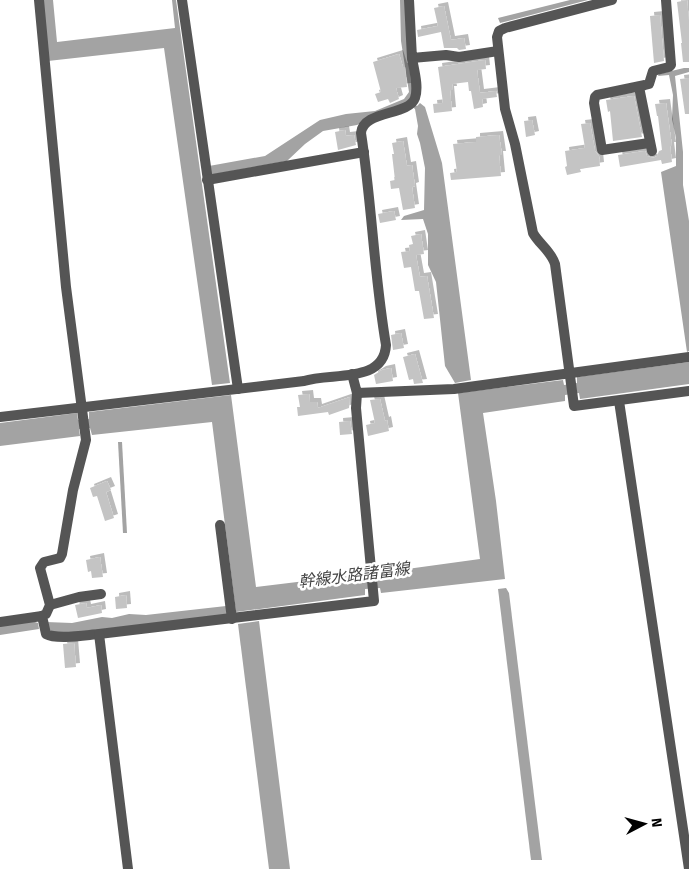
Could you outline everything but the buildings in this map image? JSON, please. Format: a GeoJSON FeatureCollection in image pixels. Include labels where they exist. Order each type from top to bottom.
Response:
{"type":"FeatureCollection","features":[{"type":"Feature","properties":{"kind":"street"},"geometry":{"type":"LineString","coordinates":[[39,0],[66,287],[86,440],[73,490],[62,554],[60,558],[44,562],[40,568],[50,605],[43,622],[46,634],[50,636],[99,634],[374,601],[356,408],[357,393],[352,374]]}},
{"type":"Feature","properties":{"kind":"street"},"geometry":{"type":"LineString","coordinates":[[182,0],[238,389]]}},
{"type":"Feature","properties":{"kind":"street"},"geometry":{"type":"LineString","coordinates":[[611,0],[504,28],[499,31],[497,37],[498,51],[505,109],[515,144],[533,233],[550,254],[555,264],[574,406],[689,391]]}},
{"type":"Feature","properties":{"kind":"street"},"geometry":{"type":"LineString","coordinates":[[639,87],[650,147],[602,150],[594,103],[595,97],[649,84],[653,71],[672,65],[666,0]]}},
{"type":"Feature","properties":{"kind":"street"},"geometry":{"type":"LineString","coordinates":[[0,417],[304,381],[313,378],[352,374],[372,369],[381,362],[385,352],[375,270],[374,232],[361,134],[363,126],[374,118],[411,104],[416,94],[412,58],[410,2]]}},
{"type":"Feature","properties":{"kind":"street"},"geometry":{"type":"LineString","coordinates":[[412,58],[446,55],[459,57],[498,51]]}},
{"type":"Feature","properties":{"kind":"street"},"geometry":{"type":"LineString","coordinates":[[207,180],[364,152]]}},
{"type":"Feature","properties":{"kind":"street"},"geometry":{"type":"LineString","coordinates":[[357,393],[454,390],[570,372],[689,357]]}},
{"type":"Feature","properties":{"kind":"street"},"geometry":{"type":"LineString","coordinates":[[619,400],[689,869]]}},
{"type":"Feature","properties":{"kind":"street"},"geometry":{"type":"LineString","coordinates":[[220,525],[232,619]]}},
{"type":"Feature","properties":{"kind":"street"},"geometry":{"type":"LineString","coordinates":[[50,605],[79,597],[101,594]]}},
{"type":"Feature","properties":{"kind":"street"},"geometry":{"type":"LineString","coordinates":[[0,622],[43,622]]}},
{"type":"Feature","properties":{"kind":"street"},"geometry":{"type":"LineString","coordinates":[[99,634],[128,869]]}},
{"type":"Feature","properties":{"kind":"shaded area"},"geometry":{"type":"Polygon","coordinates":[[[43,0],[53,0],[57,42],[175,28],[172,0],[176,0],[230,383],[212,385],[164,48],[48,61],[43,0]]]}},
{"type":"Feature","properties":{"kind":"shaded area"},"geometry":{"type":"Polygon","coordinates":[[[400,0],[413,0],[412,96],[410,101],[417,106],[420,103],[425,107],[442,163],[471,380],[455,383],[445,366],[436,282],[428,265],[428,234],[423,219],[401,220],[404,216],[424,210],[425,168],[417,134],[418,126],[415,109],[408,103],[376,115],[357,125],[323,131],[305,144],[287,161],[210,175],[209,166],[265,156],[320,120],[346,114],[375,111],[404,99],[409,92],[401,41],[400,0]]]}},
{"type":"Feature","properties":{"kind":"shaded area"},"geometry":{"type":"Polygon","coordinates":[[[570,0],[588,0],[500,23],[498,18],[570,0]]]}},
{"type":"Feature","properties":{"kind":"shaded area"},"geometry":{"type":"Polygon","coordinates":[[[689,68],[689,72],[675,76],[683,152],[683,185],[689,221],[689,351],[687,352],[661,172],[676,166],[676,138],[672,119],[673,95],[669,75],[658,76],[659,74],[689,68]]]}},
{"type":"Feature","properties":{"kind":"shaded area"},"geometry":{"type":"Polygon","coordinates":[[[689,362],[689,384],[580,399],[579,393],[565,395],[565,401],[483,413],[505,579],[381,593],[380,588],[365,589],[365,595],[236,612],[212,422],[92,435],[90,428],[79,429],[80,436],[0,446],[0,423],[77,413],[78,420],[89,419],[89,412],[231,395],[256,587],[363,574],[364,580],[379,578],[378,573],[480,559],[458,393],[563,380],[564,385],[577,383],[577,377],[689,362]]]}},
{"type":"Feature","properties":{"kind":"shaded area"},"geometry":{"type":"Polygon","coordinates":[[[118,442],[122,442],[127,533],[123,533],[118,442]]]}},
{"type":"Feature","properties":{"kind":"shaded area"},"geometry":{"type":"Polygon","coordinates":[[[506,588],[509,593],[542,860],[531,860],[498,589],[506,588]]]}},
{"type":"Feature","properties":{"kind":"shaded area"},"geometry":{"type":"Polygon","coordinates":[[[226,606],[227,615],[78,632],[53,633],[47,627],[46,622],[72,623],[129,614],[146,615],[226,606]]]}},
{"type":"Feature","properties":{"kind":"shaded area"},"geometry":{"type":"Polygon","coordinates":[[[32,621],[38,623],[39,629],[0,635],[0,626],[32,621]]]}},
{"type":"Feature","properties":{"kind":"shaded area"},"geometry":{"type":"Polygon","coordinates":[[[259,621],[290,869],[269,869],[238,624],[259,621]]]}},
{"type":"Feature","properties":{"kind":"water label","name":"幹線水路諸富線"},"geometry":{"type":"Point","coordinates":[354,575]}}]}
